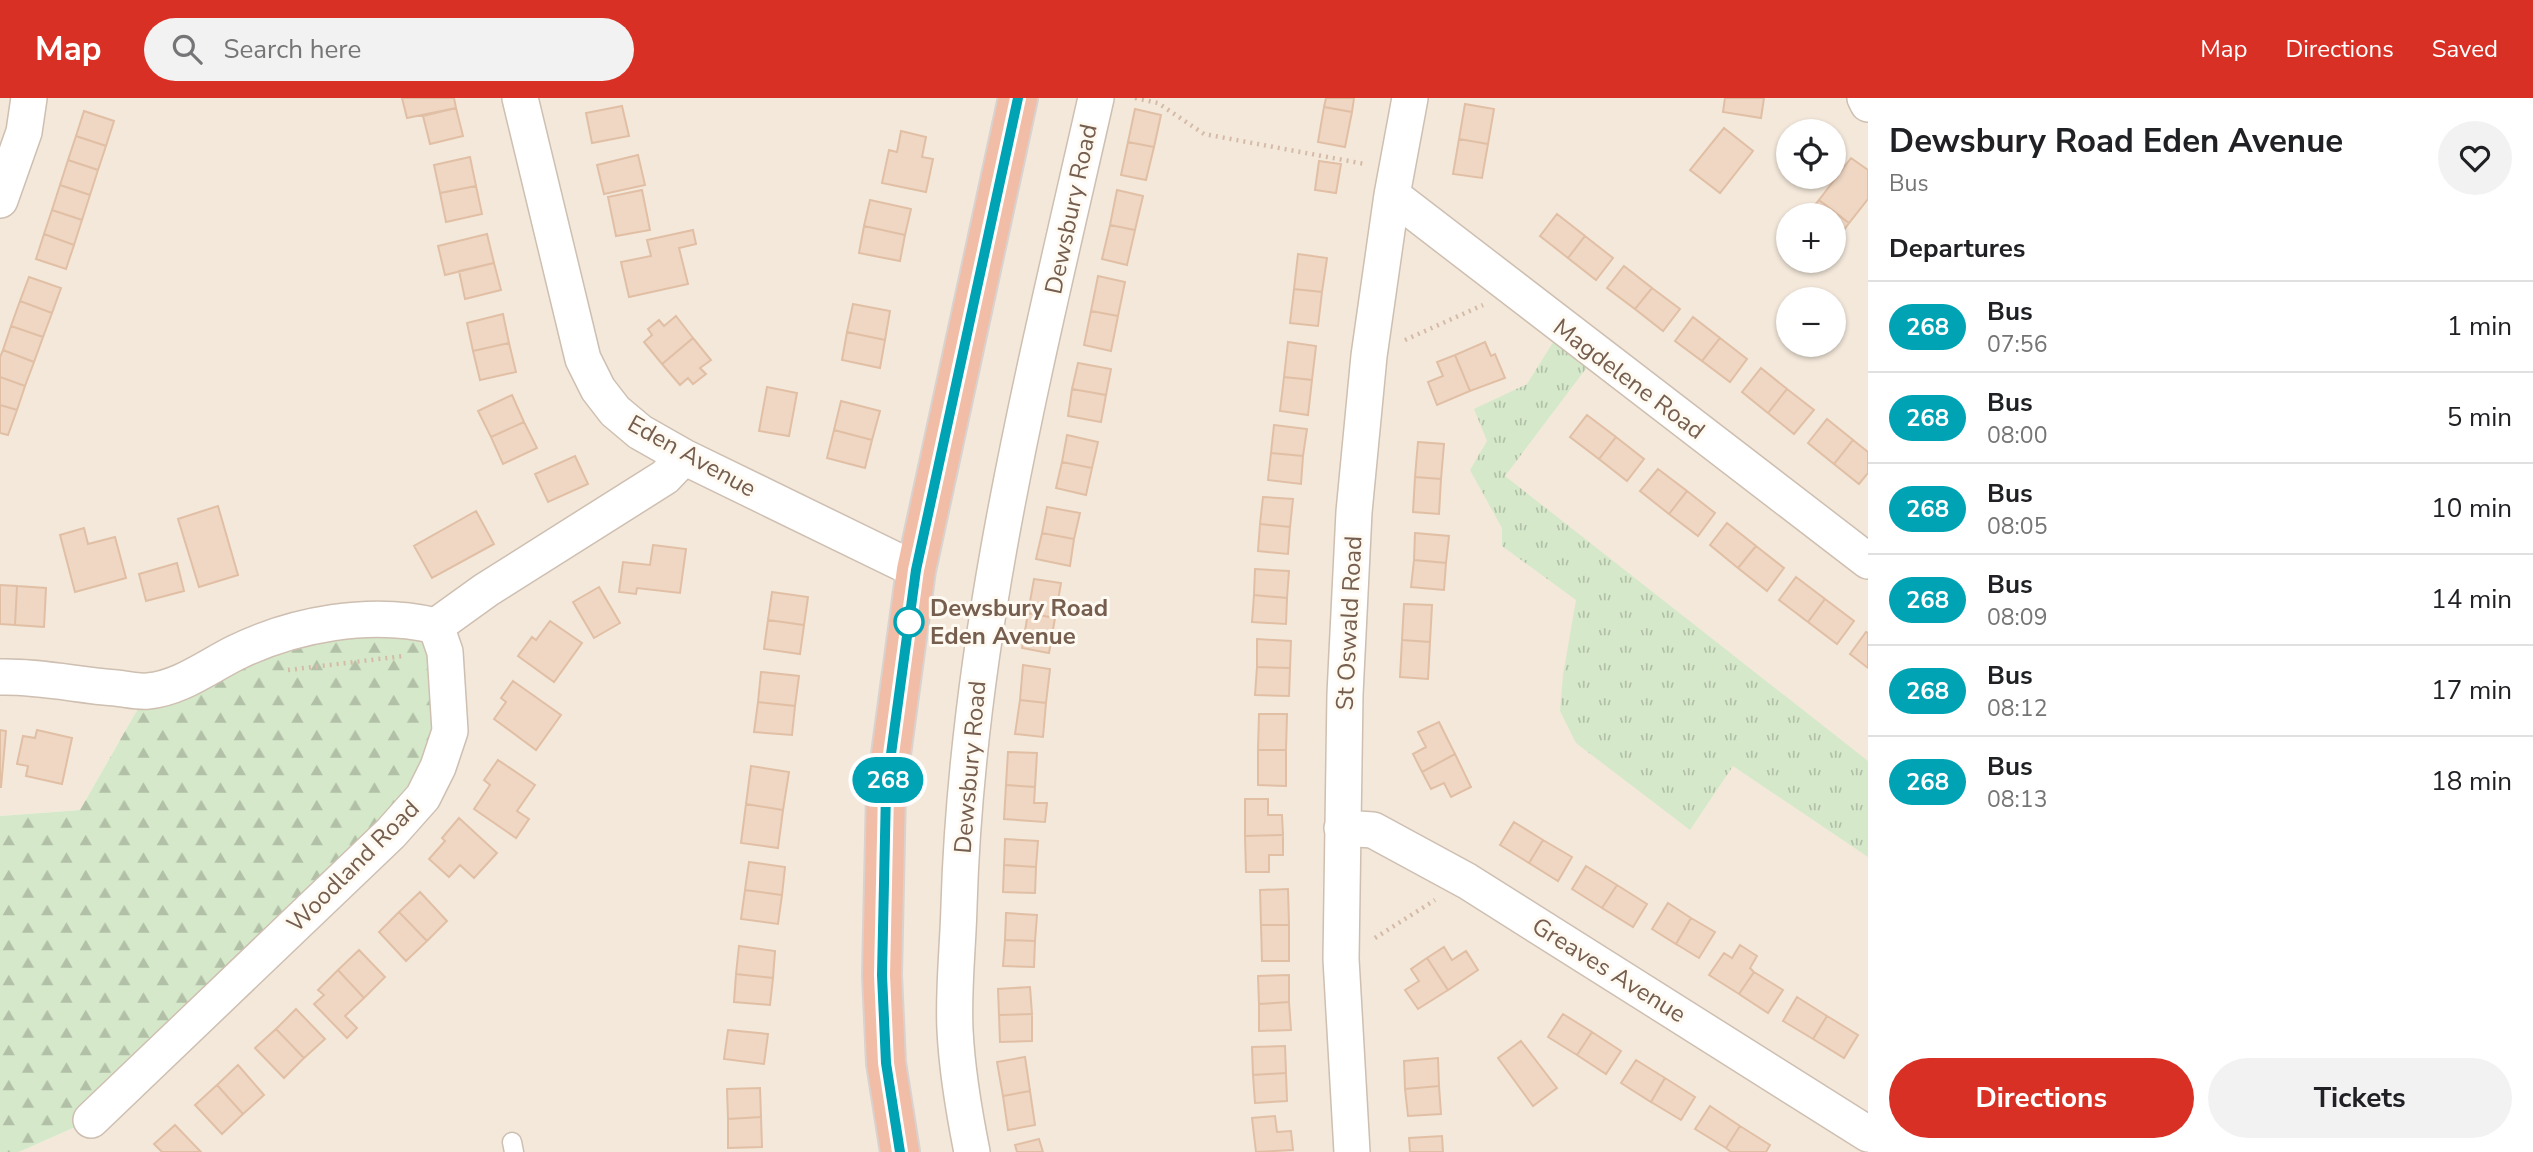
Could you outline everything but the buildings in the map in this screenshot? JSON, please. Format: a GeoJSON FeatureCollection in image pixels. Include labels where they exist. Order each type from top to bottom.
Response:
{"type":"FeatureCollection","features":[{"type":"Feature","properties":{"kind":"highway"},"geometry":{"type":"LineString","coordinates":[[900,1152],[886,1063],[882,975],[886,791],[916,570],[1018,98]]}},
{"type":"Feature","properties":{"kind":"street"},"geometry":{"type":"LineString","coordinates":[[0,200],[24,132],[29,98]]}},
{"type":"Feature","properties":{"kind":"street","name":"Eden Avenue"},"geometry":{"type":"LineString","coordinates":[[520,98],[583,359],[598,389],[615,411],[640,432],[684,457],[916,570]]}},
{"type":"Feature","properties":{"kind":"street","name":"Dewsbury Road"},"geometry":{"type":"LineString","coordinates":[[972,1152],[964,1110],[955,1028],[961,848],[976,691],[1018,451],[1096,98]]}},
{"type":"Feature","properties":{"kind":"street","name":"St Oswald Road"},"geometry":{"type":"LineString","coordinates":[[1352,1152],[1341,959],[1345,694],[1354,512],[1369,356],[1394,182],[1410,98]]}},
{"type":"Feature","properties":{"kind":"street"},"geometry":{"type":"LineString","coordinates":[[1865,98],[1868,104]]}},
{"type":"Feature","properties":{"kind":"street","name":"Magdelene Road"},"geometry":{"type":"LineString","coordinates":[[1394,182],[1515,291],[1868,561]]}},
{"type":"Feature","properties":{"kind":"street"},"geometry":{"type":"LineString","coordinates":[[0,677],[31,676],[87,686],[148,691],[183,682],[254,644],[292,631],[348,621],[414,620],[441,639],[486,590],[665,477],[684,457]]}},
{"type":"Feature","properties":{"kind":"street","name":"Woodland Road"},"geometry":{"type":"LineString","coordinates":[[91,1120],[391,833],[423,797],[438,766],[450,730],[441,639]]}},
{"type":"Feature","properties":{"kind":"street","name":"Greaves Avenue"},"geometry":{"type":"LineString","coordinates":[[1342,828],[1373,830],[1467,881],[1868,1134]]}},
{"type":"Feature","properties":{"kind":"path"},"geometry":{"type":"LineString","coordinates":[[1135,98],[1158,103],[1204,134],[1394,182]]}},
{"type":"Feature","properties":{"kind":"path"},"geometry":{"type":"LineString","coordinates":[[1369,356],[1515,291]]}},
{"type":"Feature","properties":{"kind":"path"},"geometry":{"type":"LineString","coordinates":[[279,671],[441,639]]}},
{"type":"Feature","properties":{"kind":"path"},"geometry":{"type":"LineString","coordinates":[[1341,959],[1467,881]]}},
{"type":"Feature","properties":{"kind":"shaded area"},"geometry":{"type":"Polygon","coordinates":[[[0,98],[1868,98],[1868,1152],[19,1152],[91,1120],[148,691],[80,810],[0,816],[0,98]]]}},
{"type":"Feature","properties":{"kind":"green space"},"geometry":{"type":"Polygon","coordinates":[[[1562,328],[1597,354],[1505,476],[1868,761],[1868,857],[1733,766],[1690,830],[1576,743],[1560,711],[1563,675],[1576,600],[1502,546],[1502,528],[1470,470],[1487,441],[1474,409],[1527,384],[1562,328]]]}},
{"type":"Feature","properties":{"kind":"green space"},"geometry":{"type":"Polygon","coordinates":[[[436,626],[438,767],[91,1120],[19,1152],[0,1152],[0,816],[80,810],[148,691],[254,644],[436,626]]]}},
{"type":"Feature","properties":{"kind":"bus line","name":"268"},"geometry":{"type":"LineString","coordinates":[[900,1152],[886,1063],[882,975],[886,791],[916,570],[1018,98]]}},
{"type":"Feature","properties":{"kind":"place","name":"Dewsbury Road Eden Avenue"},"geometry":{"type":"Point","coordinates":[909,622]}}]}
